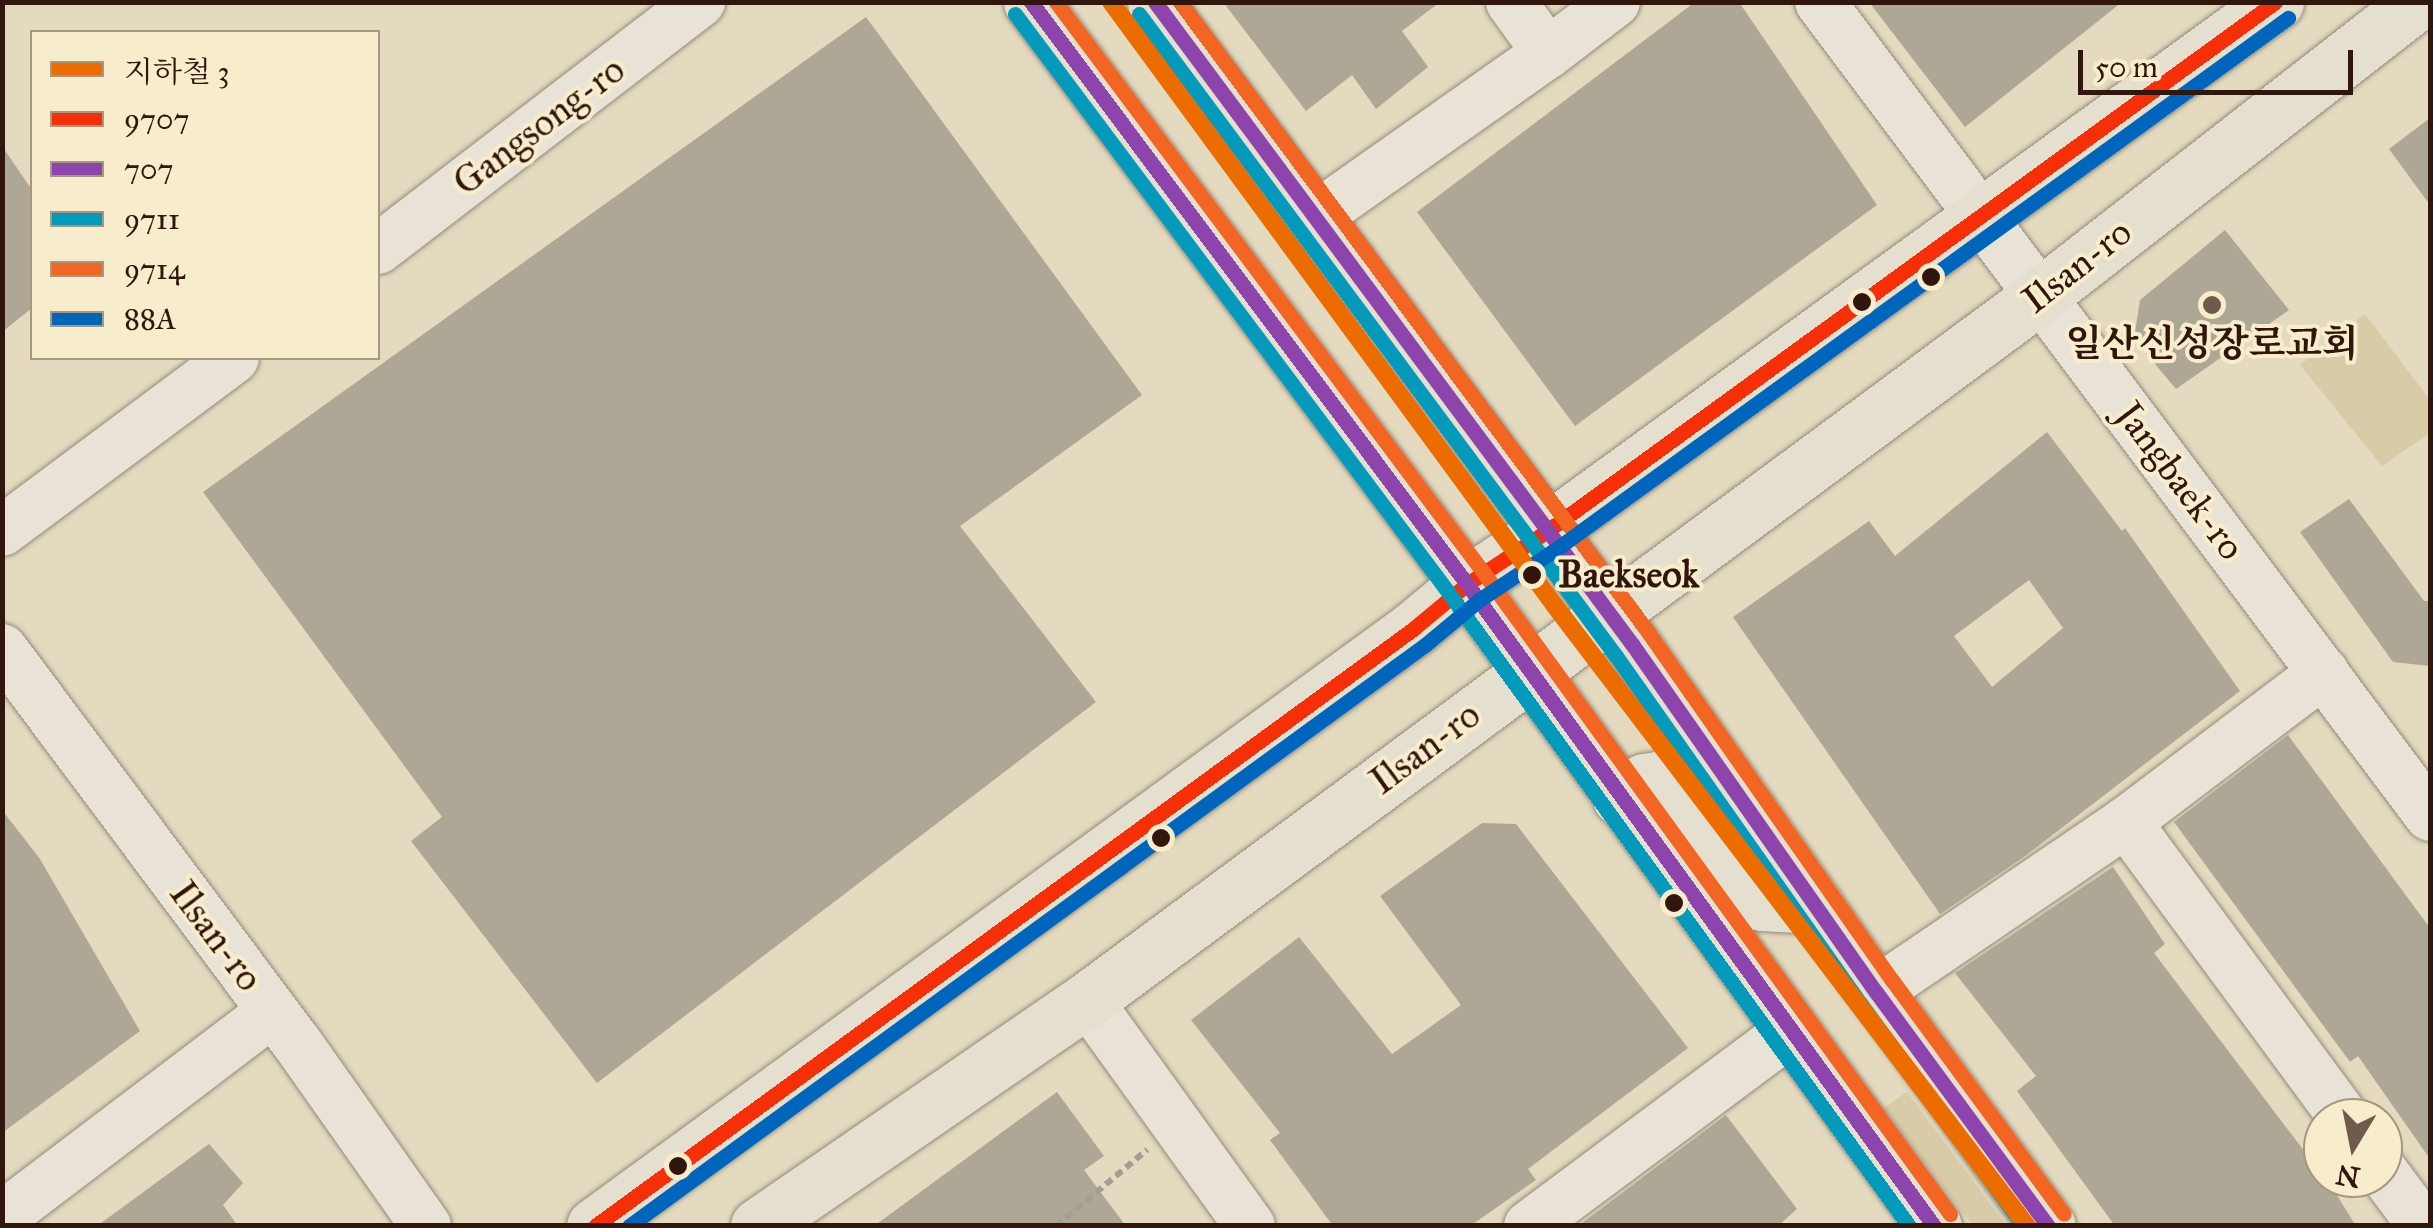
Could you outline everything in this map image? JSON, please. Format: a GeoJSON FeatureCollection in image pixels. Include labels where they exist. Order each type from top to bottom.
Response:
{"type":"FeatureCollection","features":[{"type":"Feature","properties":{"kind":"main road"},"geometry":{"type":"LineString","coordinates":[[1031,2],[1466,584],[1934,1226]]}},
{"type":"Feature","properties":{"kind":"main road"},"geometry":{"type":"LineString","coordinates":[[1154,2],[1609,612],[2039,1216]]}},
{"type":"Feature","properties":{"kind":"main road"},"geometry":{"type":"LineString","coordinates":[[594,1226],[1413,629],[1466,584],[1548,531],[2276,2]]}},
{"type":"Feature","properties":{"kind":"main road","name":"Ilsan-ro"},"geometry":{"type":"LineString","coordinates":[[758,1226],[1087,1000],[2041,294],[2417,2]]}},
{"type":"Feature","properties":{"kind":"main road"},"geometry":{"type":"LineString","coordinates":[[1620,798],[1644,781],[1658,780],[1676,790],[1762,902],[1816,906]]}},
{"type":"Feature","properties":{"kind":"street","name":"Gangsong-ro"},"geometry":{"type":"LineString","coordinates":[[380,247],[700,2]]}},
{"type":"Feature","properties":{"kind":"street"},"geometry":{"type":"LineString","coordinates":[[1511,2],[1548,53]]}},
{"type":"Feature","properties":{"kind":"street"},"geometry":{"type":"LineString","coordinates":[[1314,218],[1615,2]]}},
{"type":"Feature","properties":{"kind":"street","name":"Jangbaek-ro"},"geometry":{"type":"LineString","coordinates":[[1820,2],[2324,672],[2422,785]]}},
{"type":"Feature","properties":{"kind":"street"},"geometry":{"type":"LineString","coordinates":[[2,531],[231,360]]}},
{"type":"Feature","properties":{"kind":"street","name":"Ilsan-ro"},"geometry":{"type":"LineString","coordinates":[[2,649],[273,1011],[426,1226]]}},
{"type":"Feature","properties":{"kind":"street"},"geometry":{"type":"LineString","coordinates":[[1876,992],[2126,822],[2324,672]]}},
{"type":"Feature","properties":{"kind":"street"},"geometry":{"type":"LineString","coordinates":[[2126,822],[2329,1098]]}},
{"type":"Feature","properties":{"kind":"street"},"geometry":{"type":"LineString","coordinates":[[1087,1000],[1250,1226]]}},
{"type":"Feature","properties":{"kind":"street"},"geometry":{"type":"LineString","coordinates":[[2,1217],[273,1011]]}},
{"type":"Feature","properties":{"kind":"street"},"geometry":{"type":"LineString","coordinates":[[1540,1222],[1792,1030]]}},
{"type":"Feature","properties":{"kind":"street"},"geometry":{"type":"LineString","coordinates":[[2402,1198],[2423,1226]]}},
{"type":"Feature","properties":{"kind":"path"},"geometry":{"type":"LineString","coordinates":[[1056,1226],[1149,1148]]}},
{"type":"Feature","properties":{"kind":"shaded area"},"geometry":{"type":"Polygon","coordinates":[[[2365,314],[2430,400],[2430,433],[2382,466],[2300,365],[2365,314]]]}},
{"type":"Feature","properties":{"kind":"shaded area"},"geometry":{"type":"Polygon","coordinates":[[[1907,1092],[2006,1225],[1972,1225],[1884,1108],[1907,1092]]]}},
{"type":"Feature","properties":{"kind":"building"},"geometry":{"type":"Polygon","coordinates":[[[1223,2],[1440,2],[1402,31],[1428,67],[1376,109],[1352,75],[1306,111],[1223,2]]]}},
{"type":"Feature","properties":{"kind":"building"},"geometry":{"type":"Polygon","coordinates":[[[1695,2],[1739,2],[1877,205],[1575,426],[1417,212],[1695,2]]]}},
{"type":"Feature","properties":{"kind":"building"},"geometry":{"type":"Polygon","coordinates":[[[1869,2],[2122,2],[1965,127],[1869,2]]]}},
{"type":"Feature","properties":{"kind":"building"},"geometry":{"type":"Polygon","coordinates":[[[866,17],[1142,395],[960,526],[1096,702],[597,1083],[411,841],[442,817],[203,492],[866,17]]]}},
{"type":"Feature","properties":{"kind":"building"},"geometry":{"type":"Polygon","coordinates":[[[2430,118],[2430,205],[2389,149],[2430,118]]]}},
{"type":"Feature","properties":{"kind":"building"},"geometry":{"type":"Polygon","coordinates":[[[2,146],[30,187],[30,310],[2,332],[2,146]]]}},
{"type":"Feature","properties":{"kind":"building","name":"일산신성장로교회"},"geometry":{"type":"Polygon","coordinates":[[[2225,230],[2289,310],[2176,389],[2134,339],[2140,300],[2225,230]]]}},
{"type":"Feature","properties":{"kind":"building"},"geometry":{"type":"Polygon","coordinates":[[[2047,432],[2122,531],[2125,528],[2240,691],[2025,856],[1940,914],[1733,617],[1869,521],[1895,556],[2047,432]],[[2029,580],[1954,636],[1992,687],[2063,628],[2029,580]]]}},
{"type":"Feature","properties":{"kind":"building"},"geometry":{"type":"Polygon","coordinates":[[[2349,499],[2424,601],[2430,601],[2430,666],[2393,662],[2300,532],[2349,499]]]}},
{"type":"Feature","properties":{"kind":"building"},"geometry":{"type":"Polygon","coordinates":[[[2288,735],[2430,928],[2430,1159],[2403,1120],[2403,1098],[2387,1098],[2358,1056],[2350,1062],[2174,822],[2288,735]]]}},
{"type":"Feature","properties":{"kind":"building"},"geometry":{"type":"Polygon","coordinates":[[[2,810],[40,859],[140,1031],[2,1133],[2,810]]]}},
{"type":"Feature","properties":{"kind":"building"},"geometry":{"type":"Polygon","coordinates":[[[1482,823],[1516,824],[1688,1048],[1528,1169],[1536,1180],[1470,1226],[1333,1226],[1270,1140],[1280,1133],[1191,1020],[1299,937],[1392,1054],[1461,1005],[1380,896],[1482,823]]]}},
{"type":"Feature","properties":{"kind":"building"},"geometry":{"type":"Polygon","coordinates":[[[2113,867],[2165,944],[2154,953],[2303,1149],[2303,1198],[2339,1198],[2356,1226],[2115,1226],[2017,1091],[2036,1076],[1955,973],[2113,867]]]}},
{"type":"Feature","properties":{"kind":"building"},"geometry":{"type":"Polygon","coordinates":[[[1057,1092],[1104,1156],[1084,1170],[1126,1226],[874,1226],[1057,1092]]]}},
{"type":"Feature","properties":{"kind":"building"},"geometry":{"type":"Polygon","coordinates":[[[1726,1115],[1797,1209],[1778,1226],[1578,1226],[1726,1115]]]}},
{"type":"Feature","properties":{"kind":"building"},"geometry":{"type":"Polygon","coordinates":[[[209,1144],[243,1183],[223,1205],[238,1226],[97,1226],[209,1144]]]}},
{"type":"Feature","properties":{"kind":"metro line","name":"3"},"geometry":{"type":"LineString","coordinates":[[1111,2],[1555,606],[2027,1226]]}},
{"type":"Feature","properties":{"kind":"transit line","name":"707"},"geometry":{"type":"LineString","coordinates":[[1031,2],[1467,584],[1934,1226]]}},
{"type":"Feature","properties":{"kind":"transit line","name":"9714"},"geometry":{"type":"LineString","coordinates":[[1056,2],[1483,572],[1950,1214]]}},
{"type":"Feature","properties":{"kind":"transit line","name":"707"},"geometry":{"type":"LineString","coordinates":[[1155,2],[1632,644],[1876,992],[2048,1226]]}},
{"type":"Feature","properties":{"kind":"transit line","name":"9714"},"geometry":{"type":"LineString","coordinates":[[1180,2],[1648,632],[1892,980],[2064,1214]]}},
{"type":"Feature","properties":{"kind":"transit line","name":"9707"},"geometry":{"type":"LineString","coordinates":[[595,1226],[1413,629],[1467,584],[1547,531],[2275,2]]}},
{"type":"Feature","properties":{"kind":"transit line","name":"9711"},"geometry":{"type":"LineString","coordinates":[[1015,14],[1451,596],[1909,1226]]}},
{"type":"Feature","properties":{"kind":"transit line","name":"9711"},"geometry":{"type":"LineString","coordinates":[[1139,14],[1616,656],[1860,1003],[2023,1226]]}},
{"type":"Feature","properties":{"kind":"transit line","name":"88A"},"geometry":{"type":"LineString","coordinates":[[629,1226],[1425,645],[1479,600],[1559,547],[2288,18]]}},
{"type":"Feature","properties":{"kind":"place","name":"일산신성장로교회"},"geometry":{"type":"Point","coordinates":[2212,305]}},
{"type":"Feature","properties":{"kind":"place","name":"Baekseok"},"geometry":{"type":"Point","coordinates":[1532,575]}}]}
